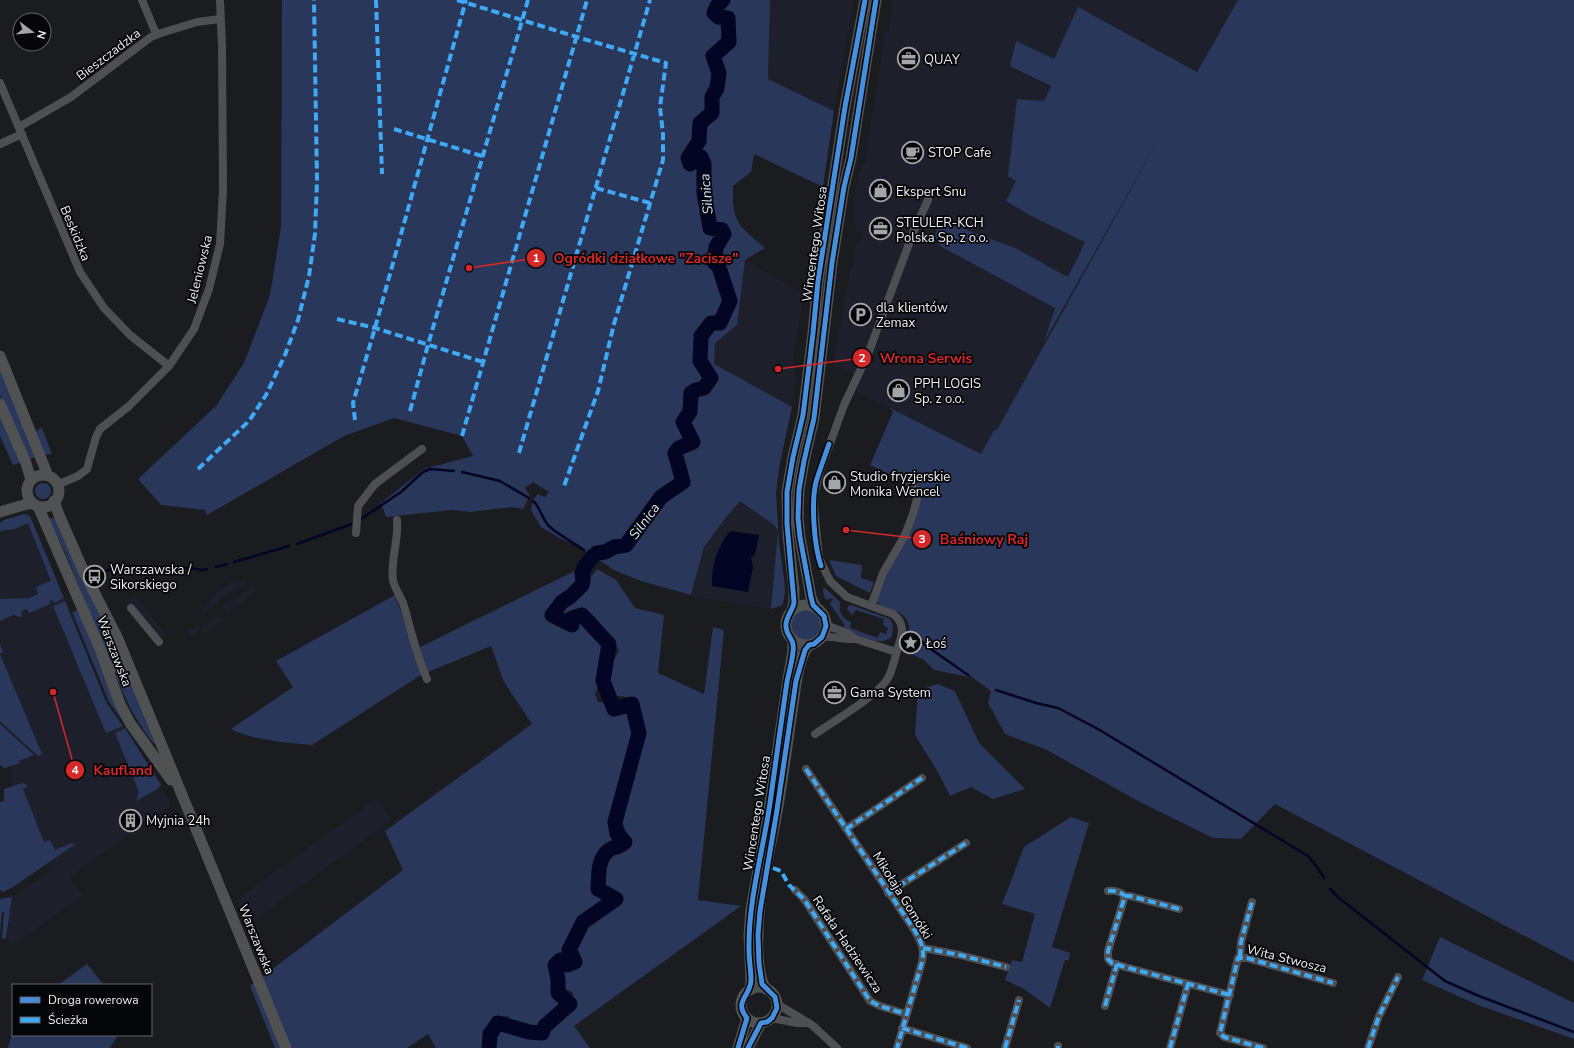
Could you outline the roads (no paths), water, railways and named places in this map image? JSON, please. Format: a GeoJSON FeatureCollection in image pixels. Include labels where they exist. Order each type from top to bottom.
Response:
{"type":"FeatureCollection","features":[{"type":"Feature","properties":{"kind":"main road","name":"Wincentego Witosa"},"geometry":{"type":"LineString","coordinates":[[792,610],[794,602],[794,589],[787,524],[788,486],[803,415],[818,281],[845,107],[865,0]]}},
{"type":"Feature","properties":{"kind":"main road","name":"Wincentego Witosa"},"geometry":{"type":"LineString","coordinates":[[816,608],[811,597],[800,537],[798,518],[799,490],[814,418],[832,262],[844,188],[851,158],[876,0]]}},
{"type":"Feature","properties":{"kind":"main road"},"geometry":{"type":"LineString","coordinates":[[0,356],[48,476]]}},
{"type":"Feature","properties":{"kind":"main road"},"geometry":{"type":"LineString","coordinates":[[0,404],[26,463],[29,485],[28,496],[36,505]]}},
{"type":"Feature","properties":{"kind":"main road"},"geometry":{"type":"LineString","coordinates":[[0,506],[22,496],[29,485],[39,475],[48,476],[54,479],[57,485],[58,494],[54,501],[48,505],[20,506],[0,512]]}},
{"type":"Feature","properties":{"kind":"main road","name":"Warszawska"},"geometry":{"type":"LineString","coordinates":[[54,501],[84,572],[118,639],[286,1048]]}},
{"type":"Feature","properties":{"kind":"main road","name":"Warszawska"},"geometry":{"type":"LineString","coordinates":[[36,505],[68,573],[108,670],[120,704],[130,723],[182,796]]}},
{"type":"Feature","properties":{"kind":"main road"},"geometry":{"type":"LineString","coordinates":[[804,605],[816,608],[826,622],[822,638],[814,644],[798,644],[793,641],[787,631],[786,620],[792,610],[804,605]]}},
{"type":"Feature","properties":{"kind":"main road","name":"Wincentego Witosa"},"geometry":{"type":"LineString","coordinates":[[750,990],[750,909],[769,810],[793,652],[793,641]]}},
{"type":"Feature","properties":{"kind":"main road","name":"Wincentego Witosa"},"geometry":{"type":"LineString","coordinates":[[766,989],[762,984],[759,963],[758,935],[760,911],[796,681],[803,655],[809,645]]}},
{"type":"Feature","properties":{"kind":"main road"},"geometry":{"type":"LineString","coordinates":[[108,670],[126,661]]}},
{"type":"Feature","properties":{"kind":"main road"},"geometry":{"type":"LineString","coordinates":[[757,988],[766,989],[775,997],[777,1004],[776,1011],[772,1018],[767,1022],[753,1022],[744,1014],[741,1005],[744,997],[750,990],[757,988]]}},
{"type":"Feature","properties":{"kind":"main road"},"geometry":{"type":"LineString","coordinates":[[738,1048],[747,1018]]}},
{"type":"Feature","properties":{"kind":"main road"},"geometry":{"type":"LineString","coordinates":[[748,1048],[760,1023]]}},
{"type":"Feature","properties":{"kind":"street"},"geometry":{"type":"LineString","coordinates":[[142,0],[156,34]]}},
{"type":"Feature","properties":{"kind":"street","name":"Jeleniowska"},"geometry":{"type":"LineString","coordinates":[[57,485],[78,476],[87,469],[96,437],[100,429],[128,406],[169,366],[194,329],[209,289],[220,244],[223,190],[220,0]]}},
{"type":"Feature","properties":{"kind":"street","name":"Bieszczadzka"},"geometry":{"type":"LineString","coordinates":[[0,144],[71,98],[156,34],[197,22],[220,18]]}},
{"type":"Feature","properties":{"kind":"street","name":"Beskidzka"},"geometry":{"type":"LineString","coordinates":[[0,83],[80,272],[104,308],[130,335],[169,366]]}},
{"type":"Feature","properties":{"kind":"street"},"geometry":{"type":"LineString","coordinates":[[815,734],[880,688],[887,679],[903,629],[899,618],[893,614],[847,596],[831,582],[825,574],[819,558],[814,495],[820,471],[844,405],[868,354],[913,233],[928,200]]}},
{"type":"Feature","properties":{"kind":"street"},"geometry":{"type":"LineString","coordinates":[[356,533],[358,506],[375,484],[422,449]]}},
{"type":"Feature","properties":{"kind":"street"},"geometry":{"type":"LineString","coordinates":[[871,606],[883,573],[905,535],[913,514],[918,495],[916,490],[910,485]]}},
{"type":"Feature","properties":{"kind":"street"},"geometry":{"type":"LineString","coordinates":[[397,520],[398,532],[393,567],[393,582],[402,599],[417,652],[428,679]]}},
{"type":"Feature","properties":{"kind":"street"},"geometry":{"type":"LineString","coordinates":[[131,608],[159,642]]}},
{"type":"Feature","properties":{"kind":"street"},"geometry":{"type":"LineString","coordinates":[[826,622],[831,627],[847,633],[856,639],[896,652]]}},
{"type":"Feature","properties":{"kind":"street"},"geometry":{"type":"LineString","coordinates":[[822,638],[828,637],[846,640],[856,639]]}},
{"type":"Feature","properties":{"kind":"street","name":"Mikołaja Gomółki"},"geometry":{"type":"LineString","coordinates":[[806,769],[915,931],[923,948],[922,962],[896,1048]]}},
{"type":"Feature","properties":{"kind":"street"},"geometry":{"type":"LineString","coordinates":[[846,829],[922,778]]}},
{"type":"Feature","properties":{"kind":"street"},"geometry":{"type":"LineString","coordinates":[[888,893],[966,843]]}},
{"type":"Feature","properties":{"kind":"street","name":"Rafała Hadziewicza"},"geometry":{"type":"LineString","coordinates":[[795,890],[804,899],[870,1001],[880,1006],[906,1014]]}},
{"type":"Feature","properties":{"kind":"street"},"geometry":{"type":"LineString","coordinates":[[1108,891],[1114,890],[1125,896],[1179,909]]}},
{"type":"Feature","properties":{"kind":"street"},"geometry":{"type":"LineString","coordinates":[[1125,896],[1108,951],[1107,956],[1109,961],[1230,995]]}},
{"type":"Feature","properties":{"kind":"street"},"geometry":{"type":"LineString","coordinates":[[1240,957],[1241,942],[1252,902]]}},
{"type":"Feature","properties":{"kind":"street"},"geometry":{"type":"LineString","coordinates":[[923,948],[960,955],[1006,967]]}},
{"type":"Feature","properties":{"kind":"street","name":"Wita Stwosza"},"geometry":{"type":"LineString","coordinates":[[1263,1048],[1221,1035],[1220,1027],[1230,995],[1236,964],[1240,957],[1333,983]]}},
{"type":"Feature","properties":{"kind":"street"},"geometry":{"type":"LineString","coordinates":[[1106,1006],[1117,964]]}},
{"type":"Feature","properties":{"kind":"street"},"geometry":{"type":"LineString","coordinates":[[1368,1048],[1379,1016],[1398,978]]}},
{"type":"Feature","properties":{"kind":"street"},"geometry":{"type":"LineString","coordinates":[[1170,1048],[1188,984]]}},
{"type":"Feature","properties":{"kind":"street"},"geometry":{"type":"LineString","coordinates":[[1005,1048],[1019,1000]]}},
{"type":"Feature","properties":{"kind":"street"},"geometry":{"type":"LineString","coordinates":[[777,1004],[812,1025],[837,1048]]}},
{"type":"Feature","properties":{"kind":"street"},"geometry":{"type":"LineString","coordinates":[[772,1018],[797,1023],[807,1023]]}},
{"type":"Feature","properties":{"kind":"street"},"geometry":{"type":"LineString","coordinates":[[902,1028],[967,1048]]}},
{"type":"Feature","properties":{"kind":"waterway","name":"Silnica"},"geometry":{"type":"LineString","coordinates":[[489,1048],[490,1034],[498,1023],[529,1032],[542,1033],[545,1026],[570,1004],[558,993],[558,979],[555,965],[560,960],[567,965],[575,962],[569,950],[583,922],[616,899],[598,889],[599,868],[605,854],[611,849],[620,846],[625,842],[617,834],[615,822],[639,733],[632,704],[614,709],[603,681],[609,644],[582,615],[572,618],[572,625],[552,615],[562,602],[571,596],[582,585],[582,573],[585,566],[593,556],[614,547],[626,545],[661,497],[683,482],[675,453],[679,448],[693,442],[683,422],[690,412],[691,393],[704,388],[711,378],[700,361],[701,336],[711,323],[720,323],[730,301],[719,267],[714,262],[716,247],[724,234],[722,230],[710,228],[704,193],[704,164],[701,157],[690,164],[688,158],[699,141],[700,123],[712,113],[712,97],[717,88],[719,73],[713,56],[729,42],[728,18],[718,17],[714,13],[717,6],[723,0]]}},
{"type":"Feature","properties":{"kind":"waterway"},"geometry":{"type":"LineString","coordinates":[[361,519],[401,492],[423,472],[430,469],[454,471]]}},
{"type":"Feature","properties":{"kind":"waterway"},"geometry":{"type":"LineString","coordinates":[[462,472],[500,481],[529,498]]}},
{"type":"Feature","properties":{"kind":"waterway"},"geometry":{"type":"LineString","coordinates":[[533,501],[550,527],[584,550]]}},
{"type":"Feature","properties":{"kind":"waterway"},"geometry":{"type":"LineString","coordinates":[[297,544],[352,524]]}},
{"type":"Feature","properties":{"kind":"waterway"},"geometry":{"type":"LineString","coordinates":[[234,562],[289,546]]}},
{"type":"Feature","properties":{"kind":"waterway"},"geometry":{"type":"LineString","coordinates":[[216,567],[227,564]]}},
{"type":"Feature","properties":{"kind":"waterway"},"geometry":{"type":"LineString","coordinates":[[99,574],[101,572],[123,566],[207,569]]}},
{"type":"Feature","properties":{"kind":"waterway"},"geometry":{"type":"LineString","coordinates":[[914,632],[925,645],[968,675]]}},
{"type":"Feature","properties":{"kind":"waterway"},"geometry":{"type":"LineString","coordinates":[[996,690],[1036,703],[1058,708],[1098,729],[1308,856],[1324,878]]}},
{"type":"Feature","properties":{"kind":"waterway"},"geometry":{"type":"LineString","coordinates":[[1330,889],[1339,898],[1445,981],[1479,996],[1574,1032]]}},
{"type":"Feature","properties":{"kind":"place","name":"QUAY"},"geometry":{"type":"Point","coordinates":[908,59]}},
{"type":"Feature","properties":{"kind":"place","name":"STOP Cafe"},"geometry":{"type":"Point","coordinates":[913,152]}},
{"type":"Feature","properties":{"kind":"place","name":"Ekspert Snu"},"geometry":{"type":"Point","coordinates":[880,191]}},
{"type":"Feature","properties":{"kind":"place","name":"STEULER-KCH Polska Sp. z o.o."},"geometry":{"type":"Point","coordinates":[881,229]}},
{"type":"Feature","properties":{"kind":"place","name":"Ogródki działkowe \"Zacisze\""},"geometry":{"type":"Point","coordinates":[469,268]}},
{"type":"Feature","properties":{"kind":"place","name":"dla klientów Zemax"},"geometry":{"type":"Point","coordinates":[861,314]}},
{"type":"Feature","properties":{"kind":"place","name":"Wrona Serwis"},"geometry":{"type":"Point","coordinates":[778,369]}},
{"type":"Feature","properties":{"kind":"place","name":"PPH LOGIS Sp. z o.o."},"geometry":{"type":"Point","coordinates":[898,390]}},
{"type":"Feature","properties":{"kind":"place","name":"Studio fryzjerskie Monika Wencel"},"geometry":{"type":"Point","coordinates":[834,483]}},
{"type":"Feature","properties":{"kind":"place","name":"Baśniowy Raj"},"geometry":{"type":"Point","coordinates":[846,530]}},
{"type":"Feature","properties":{"kind":"place","name":"Warszawska / Sikorskiego"},"geometry":{"type":"Point","coordinates":[94,576]}},
{"type":"Feature","properties":{"kind":"place","name":"Łoś"},"geometry":{"type":"Point","coordinates":[910,643]}},
{"type":"Feature","properties":{"kind":"place","name":"Kaufland"},"geometry":{"type":"Point","coordinates":[53,692]}},
{"type":"Feature","properties":{"kind":"place","name":"Gama System"},"geometry":{"type":"Point","coordinates":[834,692]}},
{"type":"Feature","properties":{"kind":"place","name":"Myjnia 24h"},"geometry":{"type":"Point","coordinates":[130,820]}}]}
